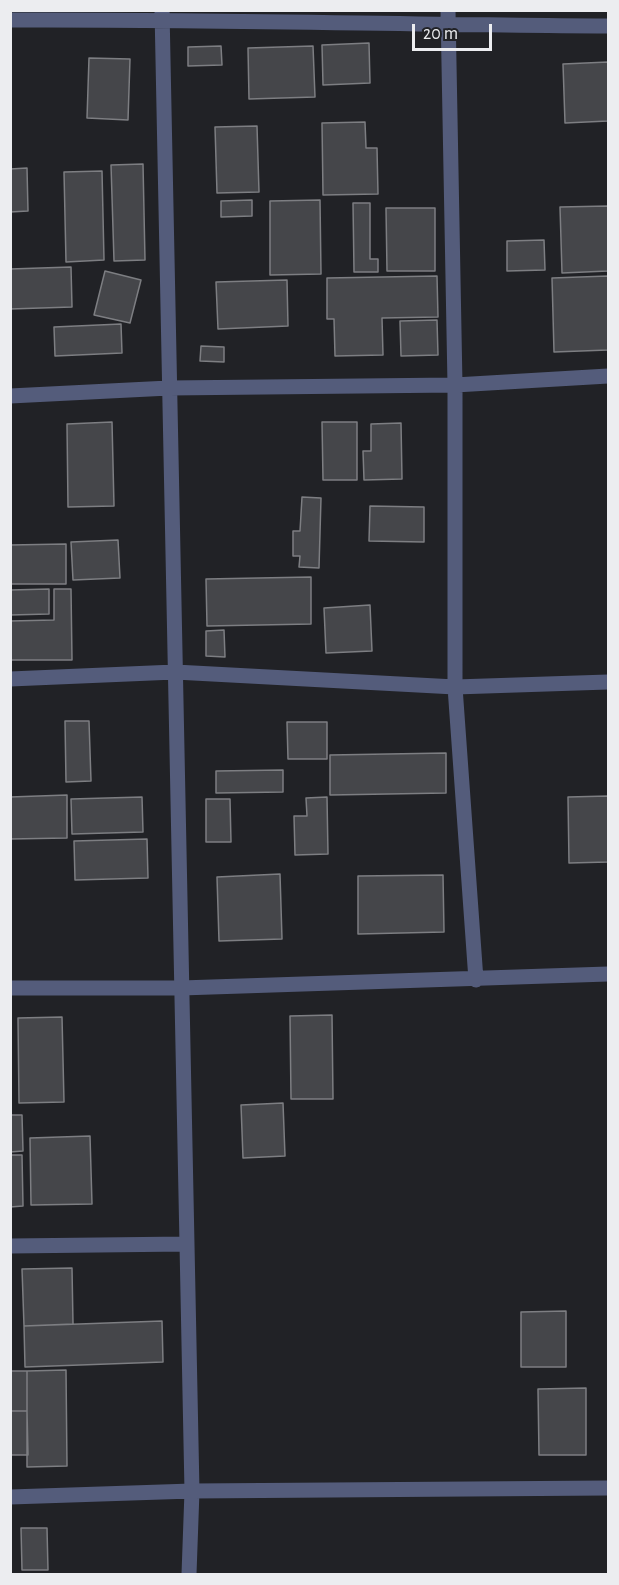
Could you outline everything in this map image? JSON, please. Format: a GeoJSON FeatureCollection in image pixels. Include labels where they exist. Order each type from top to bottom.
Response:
{"type":"FeatureCollection","features":[{"type":"Feature","properties":{"kind":"street"},"geometry":{"type":"LineString","coordinates":[[162,15],[192,1491],[189,1575]]}},
{"type":"Feature","properties":{"kind":"street"},"geometry":{"type":"LineString","coordinates":[[10,20],[162,15],[448,18],[609,26]]}},
{"type":"Feature","properties":{"kind":"street"},"geometry":{"type":"LineString","coordinates":[[448,18],[455,384],[454,687],[476,980]]}},
{"type":"Feature","properties":{"kind":"street"},"geometry":{"type":"LineString","coordinates":[[10,396],[169,388],[455,384],[609,376]]}},
{"type":"Feature","properties":{"kind":"street"},"geometry":{"type":"LineString","coordinates":[[10,678],[175,672],[454,687],[609,682]]}},
{"type":"Feature","properties":{"kind":"street"},"geometry":{"type":"LineString","coordinates":[[10,988],[181,988],[609,975]]}},
{"type":"Feature","properties":{"kind":"street"},"geometry":{"type":"LineString","coordinates":[[10,1246],[186,1244]]}},
{"type":"Feature","properties":{"kind":"street"},"geometry":{"type":"LineString","coordinates":[[10,1497],[192,1491],[609,1488]]}},
{"type":"Feature","properties":{"kind":"building"},"geometry":{"type":"Polygon","coordinates":[[[369,43],[370,83],[323,85],[322,45],[369,43]]]}},
{"type":"Feature","properties":{"kind":"building"},"geometry":{"type":"Polygon","coordinates":[[[221,46],[222,65],[188,66],[188,47],[221,46]]]}},
{"type":"Feature","properties":{"kind":"building"},"geometry":{"type":"Polygon","coordinates":[[[313,46],[315,97],[249,99],[248,48],[313,46]]]}},
{"type":"Feature","properties":{"kind":"building"},"geometry":{"type":"Polygon","coordinates":[[[89,58],[130,59],[128,120],[87,118],[89,58]]]}},
{"type":"Feature","properties":{"kind":"building"},"geometry":{"type":"Polygon","coordinates":[[[608,62],[608,121],[565,123],[563,64],[608,62]]]}},
{"type":"Feature","properties":{"kind":"building"},"geometry":{"type":"Polygon","coordinates":[[[365,122],[366,148],[377,148],[378,194],[323,195],[322,123],[365,122]]]}},
{"type":"Feature","properties":{"kind":"building"},"geometry":{"type":"Polygon","coordinates":[[[257,126],[259,192],[217,193],[215,127],[257,126]]]}},
{"type":"Feature","properties":{"kind":"building"},"geometry":{"type":"Polygon","coordinates":[[[143,164],[145,260],[114,261],[111,165],[143,164]]]}},
{"type":"Feature","properties":{"kind":"building"},"geometry":{"type":"Polygon","coordinates":[[[27,168],[28,211],[10,212],[10,169],[27,168]]]}},
{"type":"Feature","properties":{"kind":"building"},"geometry":{"type":"Polygon","coordinates":[[[102,171],[104,260],[66,262],[64,172],[102,171]]]}},
{"type":"Feature","properties":{"kind":"building"},"geometry":{"type":"Polygon","coordinates":[[[252,200],[252,216],[221,217],[221,201],[252,200]]]}},
{"type":"Feature","properties":{"kind":"building"},"geometry":{"type":"Polygon","coordinates":[[[320,200],[321,274],[270,275],[270,201],[320,200]]]}},
{"type":"Feature","properties":{"kind":"building"},"geometry":{"type":"Polygon","coordinates":[[[353,203],[370,203],[370,259],[378,259],[378,272],[354,272],[353,203]]]}},
{"type":"Feature","properties":{"kind":"building"},"geometry":{"type":"Polygon","coordinates":[[[608,206],[608,271],[562,273],[560,207],[608,206]]]}},
{"type":"Feature","properties":{"kind":"building"},"geometry":{"type":"Polygon","coordinates":[[[386,208],[435,208],[435,271],[387,271],[386,208]]]}},
{"type":"Feature","properties":{"kind":"building"},"geometry":{"type":"Polygon","coordinates":[[[544,240],[545,270],[507,271],[507,241],[544,240]]]}},
{"type":"Feature","properties":{"kind":"building"},"geometry":{"type":"Polygon","coordinates":[[[71,267],[72,307],[10,309],[10,269],[71,267]]]}},
{"type":"Feature","properties":{"kind":"building"},"geometry":{"type":"Polygon","coordinates":[[[105,271],[141,280],[130,323],[94,315],[105,271]]]}},
{"type":"Feature","properties":{"kind":"building"},"geometry":{"type":"Polygon","coordinates":[[[437,276],[438,317],[382,318],[383,355],[335,356],[334,319],[327,319],[327,278],[437,276]]]}},
{"type":"Feature","properties":{"kind":"building"},"geometry":{"type":"Polygon","coordinates":[[[608,276],[608,350],[554,352],[552,278],[608,276]]]}},
{"type":"Feature","properties":{"kind":"building"},"geometry":{"type":"Polygon","coordinates":[[[287,280],[288,326],[218,329],[216,282],[287,280]]]}},
{"type":"Feature","properties":{"kind":"building"},"geometry":{"type":"Polygon","coordinates":[[[437,320],[438,355],[401,356],[400,321],[437,320]]]}},
{"type":"Feature","properties":{"kind":"building"},"geometry":{"type":"Polygon","coordinates":[[[121,324],[122,353],[55,356],[54,327],[121,324]]]}},
{"type":"Feature","properties":{"kind":"building"},"geometry":{"type":"Polygon","coordinates":[[[201,346],[224,347],[224,362],[200,361],[201,346]]]}},
{"type":"Feature","properties":{"kind":"building"},"geometry":{"type":"Polygon","coordinates":[[[112,422],[114,506],[68,507],[67,424],[112,422]]]}},
{"type":"Feature","properties":{"kind":"building"},"geometry":{"type":"Polygon","coordinates":[[[322,422],[357,422],[357,480],[323,480],[322,422]]]}},
{"type":"Feature","properties":{"kind":"building"},"geometry":{"type":"Polygon","coordinates":[[[401,423],[402,479],[364,480],[363,451],[371,451],[371,424],[401,423]]]}},
{"type":"Feature","properties":{"kind":"building"},"geometry":{"type":"Polygon","coordinates":[[[302,497],[321,498],[319,568],[299,567],[300,556],[293,556],[293,531],[300,531],[302,497]]]}},
{"type":"Feature","properties":{"kind":"building"},"geometry":{"type":"Polygon","coordinates":[[[370,506],[424,507],[424,542],[369,541],[370,506]]]}},
{"type":"Feature","properties":{"kind":"building"},"geometry":{"type":"Polygon","coordinates":[[[118,540],[120,578],[73,580],[71,542],[118,540]]]}},
{"type":"Feature","properties":{"kind":"building"},"geometry":{"type":"Polygon","coordinates":[[[66,544],[66,584],[10,584],[10,545],[66,544]]]}},
{"type":"Feature","properties":{"kind":"building"},"geometry":{"type":"Polygon","coordinates":[[[311,577],[311,624],[207,626],[206,579],[311,577]]]}},
{"type":"Feature","properties":{"kind":"building"},"geometry":{"type":"Polygon","coordinates":[[[49,589],[49,614],[10,615],[10,590],[49,589]]]}},
{"type":"Feature","properties":{"kind":"building"},"geometry":{"type":"Polygon","coordinates":[[[54,589],[71,589],[72,660],[10,660],[10,621],[54,620],[54,589]]]}},
{"type":"Feature","properties":{"kind":"building"},"geometry":{"type":"Polygon","coordinates":[[[370,605],[372,651],[326,653],[324,608],[370,605]]]}},
{"type":"Feature","properties":{"kind":"building"},"geometry":{"type":"Polygon","coordinates":[[[224,630],[225,657],[206,656],[206,631],[224,630]]]}},
{"type":"Feature","properties":{"kind":"building"},"geometry":{"type":"Polygon","coordinates":[[[65,721],[89,721],[91,781],[66,782],[65,721]]]}},
{"type":"Feature","properties":{"kind":"building"},"geometry":{"type":"Polygon","coordinates":[[[287,722],[327,722],[327,759],[288,759],[287,722]]]}},
{"type":"Feature","properties":{"kind":"building"},"geometry":{"type":"Polygon","coordinates":[[[446,753],[446,793],[330,795],[330,755],[446,753]]]}},
{"type":"Feature","properties":{"kind":"building"},"geometry":{"type":"Polygon","coordinates":[[[283,770],[283,792],[216,793],[216,771],[283,770]]]}},
{"type":"Feature","properties":{"kind":"building"},"geometry":{"type":"Polygon","coordinates":[[[67,795],[67,838],[10,839],[10,797],[67,795]]]}},
{"type":"Feature","properties":{"kind":"building"},"geometry":{"type":"Polygon","coordinates":[[[608,796],[608,862],[569,863],[568,797],[608,796]]]}},
{"type":"Feature","properties":{"kind":"building"},"geometry":{"type":"Polygon","coordinates":[[[142,797],[143,832],[72,834],[71,799],[142,797]]]}},
{"type":"Feature","properties":{"kind":"building"},"geometry":{"type":"Polygon","coordinates":[[[327,797],[328,854],[295,855],[294,816],[307,816],[306,798],[327,797]]]}},
{"type":"Feature","properties":{"kind":"building"},"geometry":{"type":"Polygon","coordinates":[[[206,799],[230,799],[231,842],[206,842],[206,799]]]}},
{"type":"Feature","properties":{"kind":"building"},"geometry":{"type":"Polygon","coordinates":[[[147,839],[148,878],[75,880],[74,841],[147,839]]]}},
{"type":"Feature","properties":{"kind":"building"},"geometry":{"type":"Polygon","coordinates":[[[280,874],[282,939],[219,941],[217,877],[280,874]]]}},
{"type":"Feature","properties":{"kind":"building"},"geometry":{"type":"Polygon","coordinates":[[[443,875],[444,932],[358,934],[358,876],[443,875]]]}},
{"type":"Feature","properties":{"kind":"building"},"geometry":{"type":"Polygon","coordinates":[[[332,1015],[333,1099],[291,1099],[290,1016],[332,1015]]]}},
{"type":"Feature","properties":{"kind":"building"},"geometry":{"type":"Polygon","coordinates":[[[62,1017],[64,1102],[19,1103],[18,1018],[62,1017]]]}},
{"type":"Feature","properties":{"kind":"building"},"geometry":{"type":"Polygon","coordinates":[[[283,1103],[285,1156],[243,1158],[241,1105],[283,1103]]]}},
{"type":"Feature","properties":{"kind":"building"},"geometry":{"type":"Polygon","coordinates":[[[10,1115],[22,1115],[23,1151],[10,1152],[10,1115]]]}},
{"type":"Feature","properties":{"kind":"building"},"geometry":{"type":"Polygon","coordinates":[[[90,1136],[92,1204],[31,1205],[30,1138],[90,1136]]]}},
{"type":"Feature","properties":{"kind":"building"},"geometry":{"type":"Polygon","coordinates":[[[10,1155],[22,1155],[23,1206],[10,1207],[10,1155]]]}},
{"type":"Feature","properties":{"kind":"building"},"geometry":{"type":"Polygon","coordinates":[[[72,1268],[73,1324],[24,1326],[22,1269],[72,1268]]]}},
{"type":"Feature","properties":{"kind":"building"},"geometry":{"type":"Polygon","coordinates":[[[566,1311],[566,1367],[521,1367],[521,1312],[566,1311]]]}},
{"type":"Feature","properties":{"kind":"building"},"geometry":{"type":"Polygon","coordinates":[[[162,1321],[163,1362],[25,1367],[24,1326],[162,1321]]]}},
{"type":"Feature","properties":{"kind":"building"},"geometry":{"type":"Polygon","coordinates":[[[66,1370],[67,1466],[27,1467],[27,1371],[66,1370]]]}},
{"type":"Feature","properties":{"kind":"building"},"geometry":{"type":"Polygon","coordinates":[[[10,1371],[27,1371],[27,1411],[10,1411],[10,1371]]]}},
{"type":"Feature","properties":{"kind":"building"},"geometry":{"type":"Polygon","coordinates":[[[586,1388],[586,1455],[539,1455],[538,1389],[586,1388]]]}},
{"type":"Feature","properties":{"kind":"building"},"geometry":{"type":"Polygon","coordinates":[[[10,1411],[27,1411],[28,1455],[10,1455],[10,1411]]]}},
{"type":"Feature","properties":{"kind":"building"},"geometry":{"type":"Polygon","coordinates":[[[21,1528],[47,1528],[48,1570],[22,1570],[21,1528]]]}}]}
